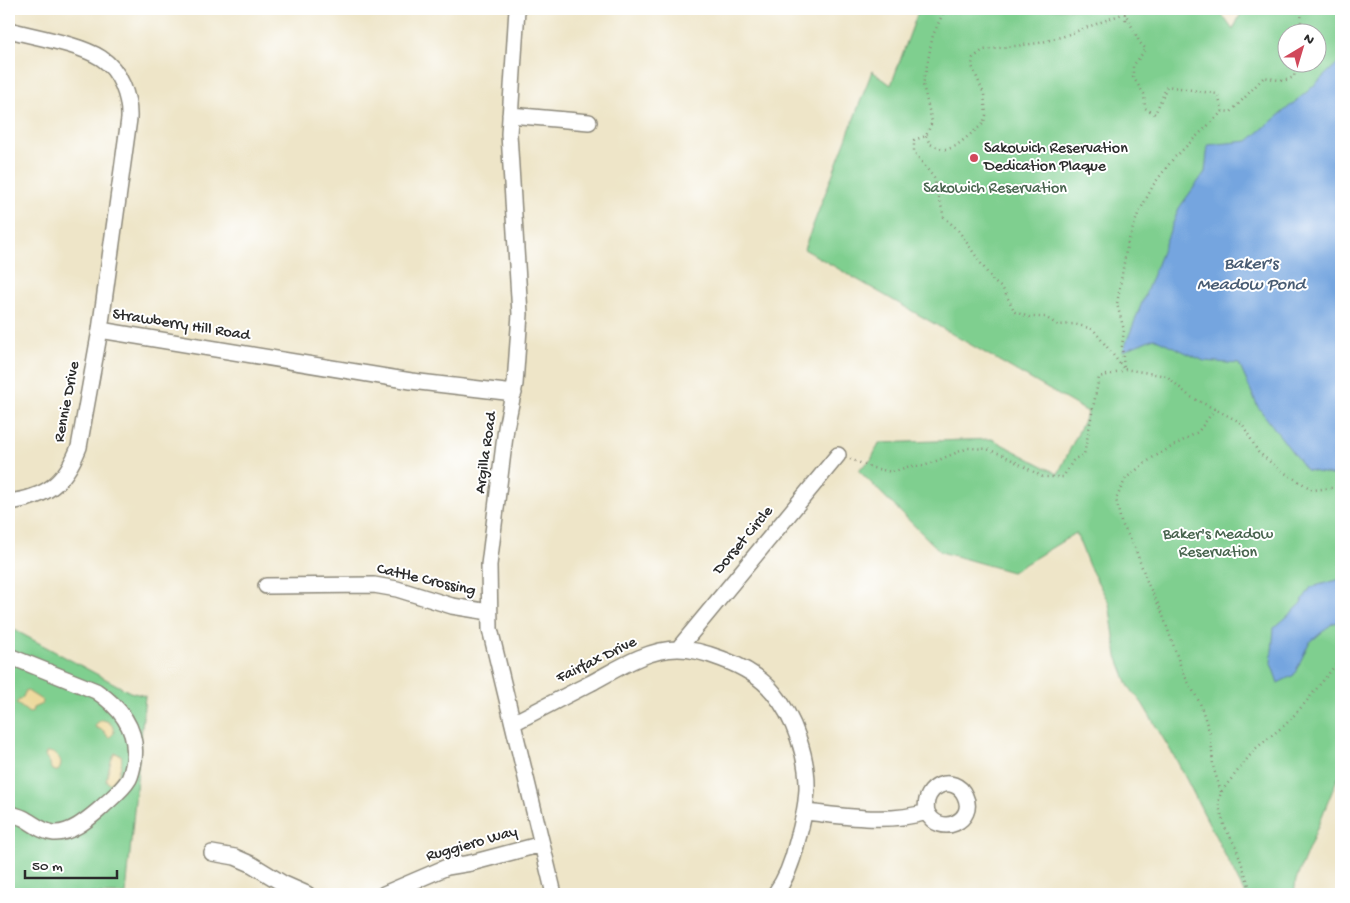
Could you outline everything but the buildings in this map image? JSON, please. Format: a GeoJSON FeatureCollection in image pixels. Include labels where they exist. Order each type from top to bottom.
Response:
{"type":"FeatureCollection","features":[{"type":"Feature","properties":{"kind":"street","name":"Argilla Road"},"geometry":{"type":"LineString","coordinates":[[517,9],[509,134],[520,314],[518,359],[514,393],[506,428],[489,565],[489,612],[490,629],[554,894]]}},
{"type":"Feature","properties":{"kind":"street","name":"Strawberry Hill Road"},"geometry":{"type":"LineString","coordinates":[[9,30],[77,48],[102,58],[111,66],[118,77],[128,99],[128,119],[100,330],[411,381],[514,393]]}},
{"type":"Feature","properties":{"kind":"street"},"geometry":{"type":"LineString","coordinates":[[510,115],[589,122]]}},
{"type":"Feature","properties":{"kind":"street","name":"Rennie Drive"},"geometry":{"type":"LineString","coordinates":[[9,502],[28,498],[50,489],[66,474],[73,462],[79,447],[100,330]]}},
{"type":"Feature","properties":{"kind":"street","name":"Dorset Circle"},"geometry":{"type":"LineString","coordinates":[[678,648],[838,455]]}},
{"type":"Feature","properties":{"kind":"street","name":"Cattle Crossing"},"geometry":{"type":"LineString","coordinates":[[266,586],[374,585],[397,589],[452,606],[489,612]]}},
{"type":"Feature","properties":{"kind":"street","name":"Fairfax Drive"},"geometry":{"type":"LineString","coordinates":[[514,723],[630,662],[660,651],[678,648],[694,651],[732,663],[748,671],[773,691],[789,716],[800,745],[807,788],[805,812],[793,855],[785,877],[775,894]]}},
{"type":"Feature","properties":{"kind":"street"},"geometry":{"type":"LineString","coordinates":[[9,656],[86,687],[106,698],[125,717],[131,730],[135,753],[130,778],[90,818],[79,825],[54,833],[43,830],[23,818],[9,813]]}},
{"type":"Feature","properties":{"kind":"street"},"geometry":{"type":"LineString","coordinates":[[805,812],[903,818],[927,812]]}},
{"type":"Feature","properties":{"kind":"street","name":"Ruggiero Way"},"geometry":{"type":"LineString","coordinates":[[384,894],[447,867],[471,863],[542,844]]}},
{"type":"Feature","properties":{"kind":"street"},"geometry":{"type":"LineString","coordinates":[[212,853],[236,858],[251,864],[282,883],[307,894]]}},
{"type":"Feature","properties":{"kind":"path"},"geometry":{"type":"LineString","coordinates":[[945,9],[933,35],[924,86],[932,122],[926,136],[914,140],[914,152],[934,178],[944,217],[958,230],[993,281],[1003,289],[1015,312],[1029,317],[1046,318],[1058,325],[1074,324],[1094,329],[1124,369]]}},
{"type":"Feature","properties":{"kind":"path"},"geometry":{"type":"LineString","coordinates":[[1301,22],[1302,9]]}},
{"type":"Feature","properties":{"kind":"path"},"geometry":{"type":"LineString","coordinates":[[926,136],[930,144],[941,149],[948,149],[956,146],[983,124],[986,115],[984,94],[972,66],[973,58],[983,50],[1039,43],[1064,36],[1125,11],[1140,43],[1146,50],[1133,66],[1133,77],[1144,94],[1145,108],[1155,114],[1167,86],[1217,94],[1222,111]]}},
{"type":"Feature","properties":{"kind":"path"},"geometry":{"type":"LineString","coordinates":[[1222,111],[1231,112],[1264,77],[1283,81],[1294,77],[1295,72]]}},
{"type":"Feature","properties":{"kind":"path"},"geometry":{"type":"LineString","coordinates":[[1124,369],[1122,346],[1124,330],[1117,304],[1126,245],[1138,214],[1154,184],[1173,159],[1222,111]]}},
{"type":"Feature","properties":{"kind":"path"},"geometry":{"type":"LineString","coordinates":[[838,455],[873,468],[892,472],[910,466],[924,466],[968,448],[987,449],[1003,455],[1043,477],[1063,477],[1074,459],[1084,455],[1099,377],[1120,372],[1124,369],[1167,376],[1189,396],[1242,424],[1258,452],[1280,470],[1313,490],[1341,487]]}},
{"type":"Feature","properties":{"kind":"path"},"geometry":{"type":"LineString","coordinates":[[1215,409],[1198,432],[1152,458],[1126,478],[1116,500],[1121,522],[1135,548],[1148,584],[1161,610],[1183,673],[1200,703],[1211,736],[1213,766],[1221,792]]}},
{"type":"Feature","properties":{"kind":"path"},"geometry":{"type":"LineString","coordinates":[[1252,894],[1236,847],[1225,828],[1218,803],[1221,792],[1255,749],[1286,724],[1341,658]]}},
{"type":"Feature","properties":{"kind":"green space","name":"Baker's Meadow Reservation"},"geometry":{"type":"Polygon","coordinates":[[[919,9],[1218,9],[1233,30],[1243,9],[1341,9],[1341,777],[1338,777],[1296,880],[1294,894],[1245,894],[1178,763],[1142,703],[1129,687],[1117,656],[1109,603],[1089,566],[1076,533],[1012,572],[941,552],[858,470],[871,460],[879,443],[992,439],[1058,474],[1088,412],[804,249],[872,71],[891,85],[919,9]]]}},
{"type":"Feature","properties":{"kind":"green space"},"geometry":{"type":"Polygon","coordinates":[[[9,627],[130,692],[145,696],[126,894],[9,894],[9,627]]]}},
{"type":"Feature","properties":{"kind":"sand"},"geometry":{"type":"Polygon","coordinates":[[[26,690],[43,701],[42,704],[33,708],[32,712],[29,713],[16,703],[23,697],[26,690]]]}},
{"type":"Feature","properties":{"kind":"sand"},"geometry":{"type":"Polygon","coordinates":[[[101,720],[112,725],[114,733],[110,737],[104,731],[95,727],[101,720]]]}},
{"type":"Feature","properties":{"kind":"sand"},"geometry":{"type":"Polygon","coordinates":[[[48,752],[55,754],[61,761],[58,771],[51,769],[50,763],[45,756],[48,752]]]}},
{"type":"Feature","properties":{"kind":"sand"},"geometry":{"type":"Polygon","coordinates":[[[115,753],[121,755],[122,762],[117,776],[109,784],[106,780],[115,753]]]}},
{"type":"Feature","properties":{"kind":"water","name":"Baker's Meadow Pond"},"geometry":{"type":"Polygon","coordinates":[[[1341,60],[1341,477],[1306,470],[1258,407],[1239,364],[1204,361],[1154,338],[1123,351],[1179,208],[1205,172],[1208,145],[1248,141],[1308,91],[1341,60]]]}},
{"type":"Feature","properties":{"kind":"water"},"geometry":{"type":"Polygon","coordinates":[[[1341,579],[1341,622],[1333,623],[1309,643],[1294,675],[1278,683],[1271,663],[1274,628],[1298,607],[1311,587],[1341,579]]]}},
{"type":"Feature","properties":{"kind":"place","name":"Sakowich Reservation Dedication Plaque"},"geometry":{"type":"Point","coordinates":[974,158]}},
{"type":"Feature","properties":{"kind":"park label","name":"Sakowich Reservation"},"geometry":{"type":"Point","coordinates":[995,189]}}]}
